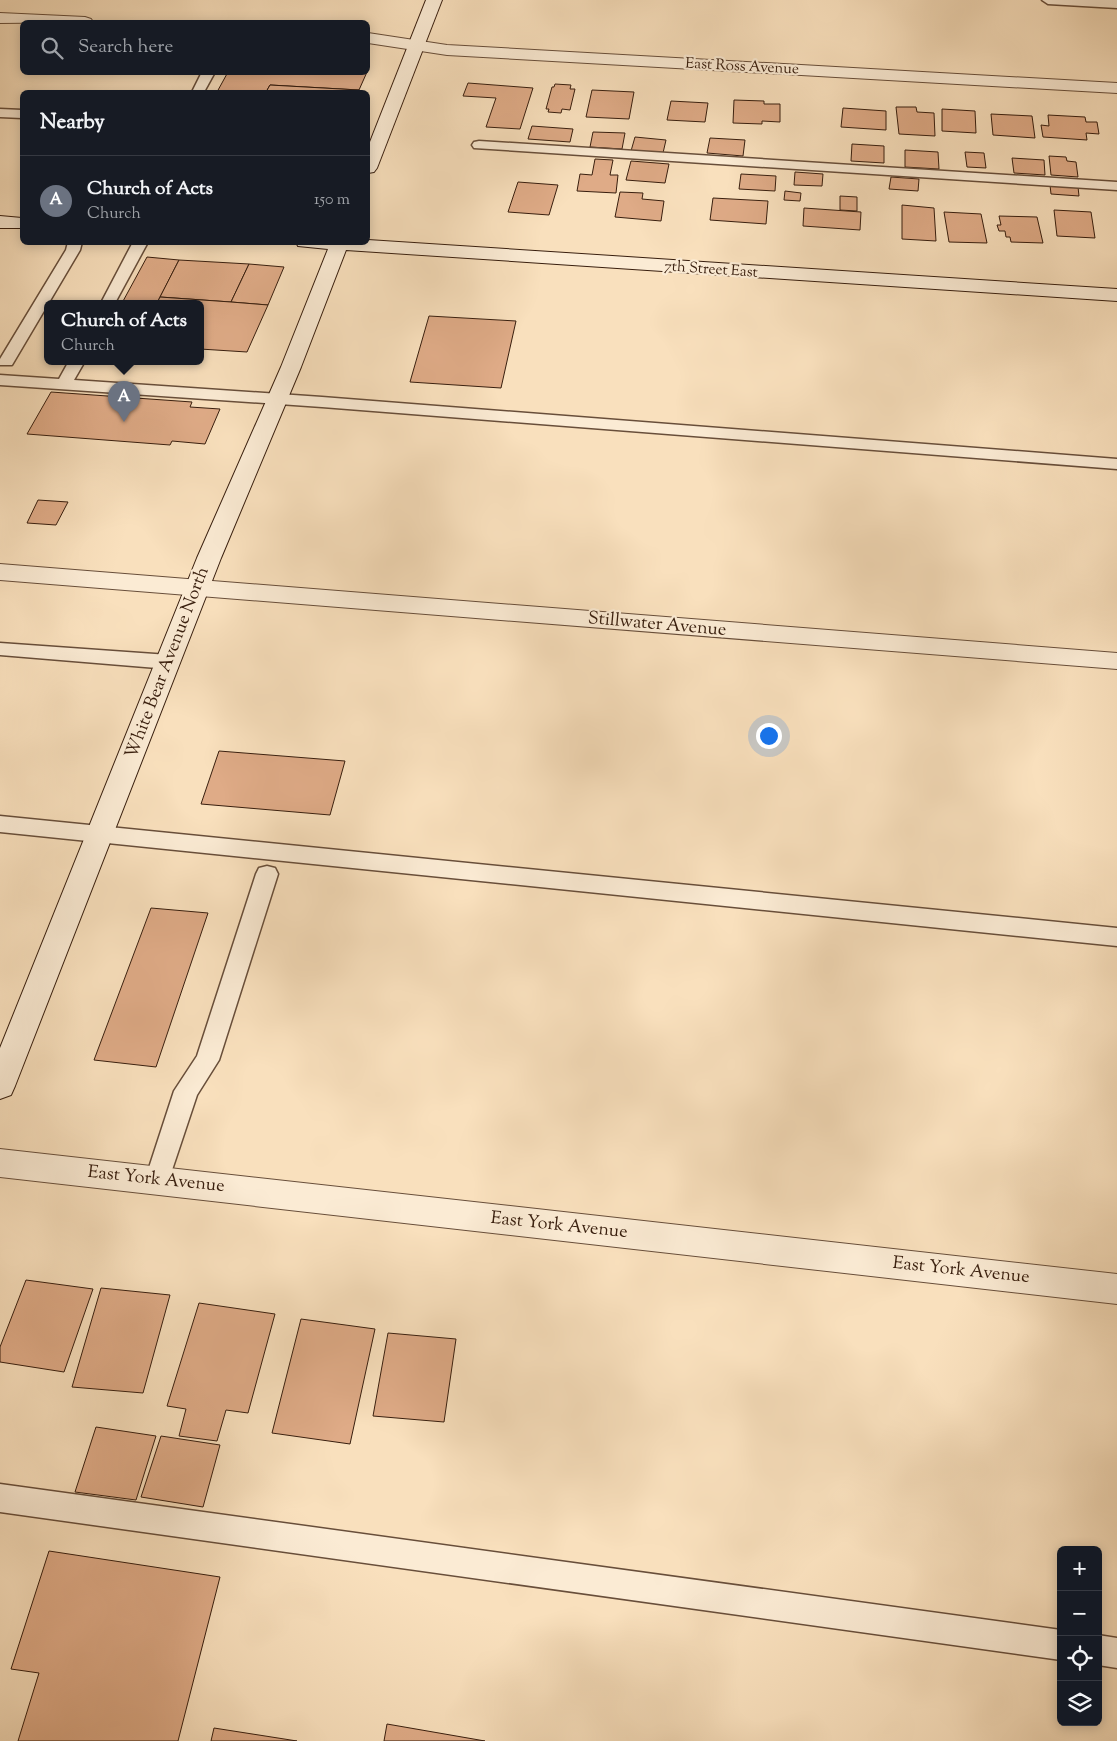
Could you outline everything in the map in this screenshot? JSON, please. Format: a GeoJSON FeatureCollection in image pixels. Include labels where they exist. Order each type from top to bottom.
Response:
{"type":"FeatureCollection","features":[{"type":"Feature","properties":{"kind":"street"},"geometry":{"type":"LineString","coordinates":[[370,157],[374,136],[417,44],[434,0]]}},
{"type":"Feature","properties":{"kind":"street"},"geometry":{"type":"LineString","coordinates":[[0,18],[43,20]]}},
{"type":"Feature","properties":{"kind":"street","name":"East Ross Avenue"},"geometry":{"type":"LineString","coordinates":[[370,38],[447,50],[1117,88]]}},
{"type":"Feature","properties":{"kind":"street"},"geometry":{"type":"LineString","coordinates":[[0,222],[20,223]]}},
{"type":"Feature","properties":{"kind":"street","name":"White Bear Avenue North"},"geometry":{"type":"LineString","coordinates":[[0,1086],[198,588],[340,245]]}},
{"type":"Feature","properties":{"kind":"street","name":"7th Street East"},"geometry":{"type":"LineString","coordinates":[[355,245],[1117,296]]}},
{"type":"Feature","properties":{"kind":"street","name":"Stillwater Avenue"},"geometry":{"type":"LineString","coordinates":[[0,572],[1117,661]]}},
{"type":"Feature","properties":{"kind":"street","name":"East York Avenue"},"geometry":{"type":"LineString","coordinates":[[0,1163],[1117,1289]]}},
{"type":"Feature","properties":{"kind":"lane"},"geometry":{"type":"LineString","coordinates":[[1048,0],[1117,4]]}},
{"type":"Feature","properties":{"kind":"lane"},"geometry":{"type":"LineString","coordinates":[[199,90],[207,75]]}},
{"type":"Feature","properties":{"kind":"lane"},"geometry":{"type":"LineString","coordinates":[[0,113],[20,114]]}},
{"type":"Feature","properties":{"kind":"lane"},"geometry":{"type":"LineString","coordinates":[[479,144],[1117,186]]}},
{"type":"Feature","properties":{"kind":"lane"},"geometry":{"type":"LineString","coordinates":[[6,362],[74,245]]}},
{"type":"Feature","properties":{"kind":"lane"},"geometry":{"type":"LineString","coordinates":[[110,300],[139,245]]}},
{"type":"Feature","properties":{"kind":"lane"},"geometry":{"type":"LineString","coordinates":[[64,384],[75,365]]}},
{"type":"Feature","properties":{"kind":"lane"},"geometry":{"type":"LineString","coordinates":[[0,380],[277,399],[1117,464]]}},
{"type":"Feature","properties":{"kind":"lane"},"geometry":{"type":"LineString","coordinates":[[0,648],[169,662]]}},
{"type":"Feature","properties":{"kind":"lane"},"geometry":{"type":"LineString","coordinates":[[0,824],[1117,937]]}},
{"type":"Feature","properties":{"kind":"lane"},"geometry":{"type":"LineString","coordinates":[[157,1180],[186,1091],[207,1060],[267,874]]}},
{"type":"Feature","properties":{"kind":"lane"},"geometry":{"type":"LineString","coordinates":[[0,1498],[1057,1644]]}},
{"type":"Feature","properties":{"kind":"lane"},"geometry":{"type":"LineString","coordinates":[[1102,1651],[1117,1653]]}},
{"type":"Feature","properties":{"kind":"building"},"geometry":{"type":"Polygon","coordinates":[[[226,75],[366,75],[359,90],[270,85],[267,90],[218,90],[226,75]]]}},
{"type":"Feature","properties":{"kind":"building"},"geometry":{"type":"Polygon","coordinates":[[[468,83],[533,88],[520,129],[486,127],[496,98],[463,96],[468,83]]]}},
{"type":"Feature","properties":{"kind":"building"},"geometry":{"type":"Polygon","coordinates":[[[555,84],[571,85],[570,89],[575,89],[570,110],[562,109],[561,113],[548,112],[549,109],[546,109],[552,87],[555,84]]]}},
{"type":"Feature","properties":{"kind":"building"},"geometry":{"type":"Polygon","coordinates":[[[270,85],[359,90],[267,90],[270,85]]]}},
{"type":"Feature","properties":{"kind":"building"},"geometry":{"type":"Polygon","coordinates":[[[592,90],[634,92],[629,119],[586,117],[592,90]]]}},
{"type":"Feature","properties":{"kind":"building"},"geometry":{"type":"Polygon","coordinates":[[[734,100],[764,101],[764,104],[780,104],[780,122],[762,121],[762,124],[733,123],[734,100]]]}},
{"type":"Feature","properties":{"kind":"building"},"geometry":{"type":"Polygon","coordinates":[[[671,101],[708,103],[705,122],[667,120],[671,101]]]}},
{"type":"Feature","properties":{"kind":"building"},"geometry":{"type":"Polygon","coordinates":[[[896,107],[916,107],[917,112],[934,113],[935,136],[899,134],[896,107]]]}},
{"type":"Feature","properties":{"kind":"building"},"geometry":{"type":"Polygon","coordinates":[[[843,108],[886,111],[886,130],[841,127],[843,108]]]}},
{"type":"Feature","properties":{"kind":"building"},"geometry":{"type":"Polygon","coordinates":[[[942,109],[975,111],[976,133],[942,131],[942,109]]]}},
{"type":"Feature","properties":{"kind":"building"},"geometry":{"type":"Polygon","coordinates":[[[991,114],[1032,116],[1035,138],[993,135],[991,114]]]}},
{"type":"Feature","properties":{"kind":"building"},"geometry":{"type":"Polygon","coordinates":[[[1048,115],[1085,117],[1086,122],[1097,122],[1099,134],[1086,133],[1087,140],[1043,137],[1041,125],[1049,126],[1048,115]]]}},
{"type":"Feature","properties":{"kind":"building"},"geometry":{"type":"Polygon","coordinates":[[[532,126],[573,129],[570,142],[528,139],[532,126]]]}},
{"type":"Feature","properties":{"kind":"building"},"geometry":{"type":"Polygon","coordinates":[[[593,132],[625,133],[622,149],[590,147],[593,132]]]}},
{"type":"Feature","properties":{"kind":"building"},"geometry":{"type":"Polygon","coordinates":[[[635,137],[666,140],[663,153],[631,151],[635,137]]]}},
{"type":"Feature","properties":{"kind":"building"},"geometry":{"type":"Polygon","coordinates":[[[710,138],[745,140],[743,156],[707,153],[710,138]]]}},
{"type":"Feature","properties":{"kind":"building"},"geometry":{"type":"Polygon","coordinates":[[[852,144],[884,146],[884,163],[851,161],[852,144]]]}},
{"type":"Feature","properties":{"kind":"building"},"geometry":{"type":"Polygon","coordinates":[[[905,150],[938,152],[939,169],[905,167],[905,150]]]}},
{"type":"Feature","properties":{"kind":"building"},"geometry":{"type":"Polygon","coordinates":[[[965,152],[984,153],[986,168],[967,167],[965,152]]]}},
{"type":"Feature","properties":{"kind":"building"},"geometry":{"type":"Polygon","coordinates":[[[1049,156],[1066,157],[1067,161],[1076,162],[1078,177],[1051,175],[1049,156]]]}},
{"type":"Feature","properties":{"kind":"building"},"geometry":{"type":"Polygon","coordinates":[[[1012,158],[1044,160],[1045,175],[1014,173],[1012,158]]]}},
{"type":"Feature","properties":{"kind":"building"},"geometry":{"type":"Polygon","coordinates":[[[595,159],[613,160],[610,175],[618,175],[616,193],[577,191],[580,174],[592,175],[595,159]]]}},
{"type":"Feature","properties":{"kind":"building"},"geometry":{"type":"Polygon","coordinates":[[[631,161],[669,164],[665,183],[626,180],[631,161]]]}},
{"type":"Feature","properties":{"kind":"building"},"geometry":{"type":"Polygon","coordinates":[[[795,172],[823,174],[822,186],[794,185],[795,172]]]}},
{"type":"Feature","properties":{"kind":"building"},"geometry":{"type":"Polygon","coordinates":[[[741,174],[776,176],[775,191],[739,189],[741,174]]]}},
{"type":"Feature","properties":{"kind":"building"},"geometry":{"type":"Polygon","coordinates":[[[891,177],[919,179],[918,191],[889,189],[891,177]]]}},
{"type":"Feature","properties":{"kind":"building"},"geometry":{"type":"Polygon","coordinates":[[[518,182],[558,185],[549,215],[508,212],[518,182]]]}},
{"type":"Feature","properties":{"kind":"building"},"geometry":{"type":"Polygon","coordinates":[[[1050,185],[1078,187],[1079,196],[1051,194],[1050,185]]]}},
{"type":"Feature","properties":{"kind":"building"},"geometry":{"type":"Polygon","coordinates":[[[785,191],[801,193],[800,201],[784,200],[785,191]]]}},
{"type":"Feature","properties":{"kind":"building"},"geometry":{"type":"Polygon","coordinates":[[[620,192],[643,193],[642,199],[664,201],[661,221],[615,217],[620,192]]]}},
{"type":"Feature","properties":{"kind":"building"},"geometry":{"type":"Polygon","coordinates":[[[840,196],[857,197],[857,211],[840,210],[840,196]]]}},
{"type":"Feature","properties":{"kind":"building"},"geometry":{"type":"Polygon","coordinates":[[[713,198],[768,201],[766,224],[710,220],[713,198]]]}},
{"type":"Feature","properties":{"kind":"building"},"geometry":{"type":"Polygon","coordinates":[[[902,205],[934,208],[936,241],[902,239],[902,205]]]}},
{"type":"Feature","properties":{"kind":"building"},"geometry":{"type":"Polygon","coordinates":[[[804,208],[861,212],[860,230],[803,226],[804,208]]]}},
{"type":"Feature","properties":{"kind":"building"},"geometry":{"type":"Polygon","coordinates":[[[1054,210],[1091,212],[1095,238],[1057,236],[1054,210]]]}},
{"type":"Feature","properties":{"kind":"building"},"geometry":{"type":"Polygon","coordinates":[[[944,212],[981,214],[987,243],[949,242],[944,212]]]}},
{"type":"Feature","properties":{"kind":"building"},"geometry":{"type":"Polygon","coordinates":[[[999,216],[1037,217],[1043,243],[1011,242],[1010,237],[1006,237],[1005,231],[999,231],[997,225],[1001,225],[999,216]]]}},
{"type":"Feature","properties":{"kind":"building"},"geometry":{"type":"Polygon","coordinates":[[[147,257],[179,260],[159,300],[124,300],[147,257]]]}},
{"type":"Feature","properties":{"kind":"building"},"geometry":{"type":"Polygon","coordinates":[[[179,260],[249,264],[231,302],[160,297],[179,260]]]}},
{"type":"Feature","properties":{"kind":"building"},"geometry":{"type":"Polygon","coordinates":[[[249,264],[284,267],[268,305],[231,302],[249,264]]]}},
{"type":"Feature","properties":{"kind":"building"},"geometry":{"type":"Polygon","coordinates":[[[160,297],[200,300],[158,300],[160,297]]]}},
{"type":"Feature","properties":{"kind":"building"},"geometry":{"type":"Polygon","coordinates":[[[204,300],[268,305],[247,352],[204,349],[204,300]]]}},
{"type":"Feature","properties":{"kind":"building"},"geometry":{"type":"Polygon","coordinates":[[[429,316],[516,321],[501,388],[410,382],[429,316]]]}},
{"type":"Feature","properties":{"kind":"building"},"geometry":{"type":"Polygon","coordinates":[[[51,392],[192,402],[190,407],[220,409],[205,444],[172,441],[170,445],[27,434],[51,392]]]}},
{"type":"Feature","properties":{"kind":"building"},"geometry":{"type":"Polygon","coordinates":[[[38,500],[68,502],[56,525],[27,523],[38,500]]]}},
{"type":"Feature","properties":{"kind":"building"},"geometry":{"type":"Polygon","coordinates":[[[219,751],[345,761],[330,815],[201,804],[219,751]]]}},
{"type":"Feature","properties":{"kind":"building"},"geometry":{"type":"Polygon","coordinates":[[[151,908],[208,913],[156,1067],[94,1060],[151,908]]]}},
{"type":"Feature","properties":{"kind":"building"},"geometry":{"type":"Polygon","coordinates":[[[26,1280],[93,1289],[64,1372],[0,1362],[0,1347],[26,1280]]]}},
{"type":"Feature","properties":{"kind":"building"},"geometry":{"type":"Polygon","coordinates":[[[101,1288],[170,1295],[143,1393],[72,1387],[101,1288]]]}},
{"type":"Feature","properties":{"kind":"building"},"geometry":{"type":"Polygon","coordinates":[[[199,1303],[275,1314],[248,1413],[226,1410],[217,1441],[179,1436],[186,1409],[167,1406],[199,1303]]]}},
{"type":"Feature","properties":{"kind":"building"},"geometry":{"type":"Polygon","coordinates":[[[301,1319],[375,1329],[350,1444],[272,1433],[301,1319]]]}},
{"type":"Feature","properties":{"kind":"building"},"geometry":{"type":"Polygon","coordinates":[[[388,1333],[456,1339],[444,1422],[373,1416],[388,1333]]]}},
{"type":"Feature","properties":{"kind":"building"},"geometry":{"type":"Polygon","coordinates":[[[96,1427],[156,1436],[136,1500],[75,1492],[96,1427]]]}},
{"type":"Feature","properties":{"kind":"building"},"geometry":{"type":"Polygon","coordinates":[[[161,1436],[220,1445],[203,1507],[141,1497],[161,1436]]]}},
{"type":"Feature","properties":{"kind":"building"},"geometry":{"type":"Polygon","coordinates":[[[49,1551],[220,1577],[178,1741],[18,1741],[39,1673],[11,1669],[49,1551]]]}},
{"type":"Feature","properties":{"kind":"building"},"geometry":{"type":"Polygon","coordinates":[[[387,1724],[485,1741],[384,1741],[387,1724]]]}},
{"type":"Feature","properties":{"kind":"building"},"geometry":{"type":"Polygon","coordinates":[[[214,1728],[297,1741],[211,1741],[214,1728]]]}},
{"type":"Feature","properties":{"kind":"place","name":"Church of Acts"},"geometry":{"type":"Point","coordinates":[124,422]}}]}
